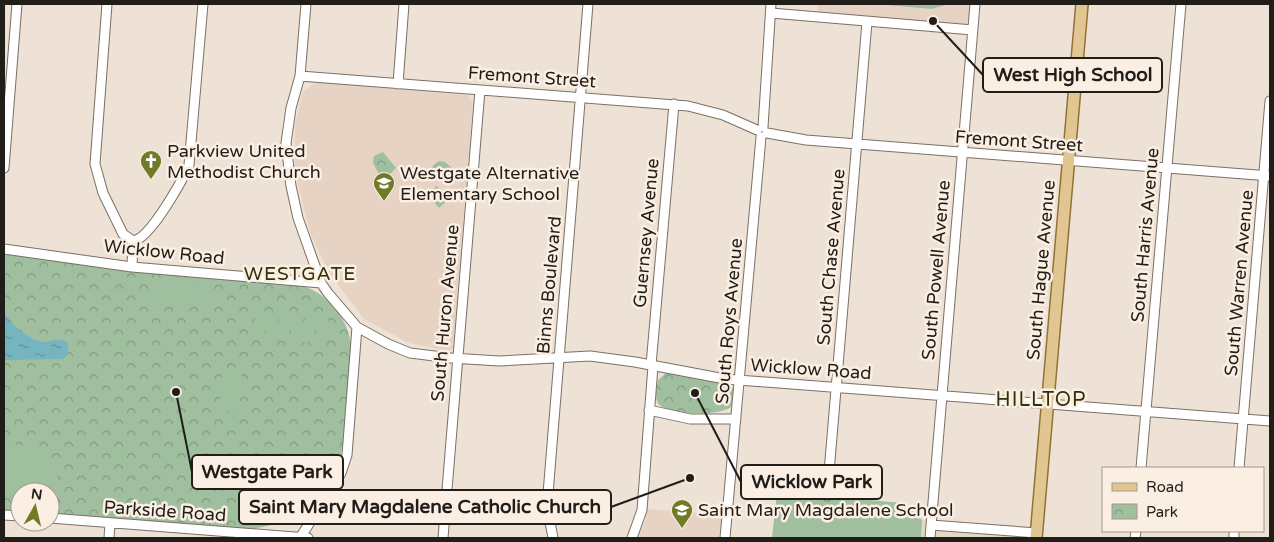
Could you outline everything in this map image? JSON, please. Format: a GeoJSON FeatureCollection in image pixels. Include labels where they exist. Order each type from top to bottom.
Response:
{"type":"FeatureCollection","features":[{"type":"Feature","properties":{"kind":"main road","name":"South Hague Avenue"},"geometry":{"type":"LineString","coordinates":[[1037,535],[1082,4]]}},
{"type":"Feature","properties":{"kind":"street"},"geometry":{"type":"LineString","coordinates":[[4,168],[17,4]]}},
{"type":"Feature","properties":{"kind":"street"},"geometry":{"type":"LineString","coordinates":[[107,4],[95,164],[100,185],[123,234],[133,240]]}},
{"type":"Feature","properties":{"kind":"street"},"geometry":{"type":"LineString","coordinates":[[133,240],[144,236],[175,191],[189,165],[204,4]]}},
{"type":"Feature","properties":{"kind":"street"},"geometry":{"type":"LineString","coordinates":[[300,538],[341,473],[347,455],[357,327],[321,283],[298,218],[287,157],[287,131],[300,76],[306,4]]}},
{"type":"Feature","properties":{"kind":"street"},"geometry":{"type":"LineString","coordinates":[[398,84],[404,4]]}},
{"type":"Feature","properties":{"kind":"street","name":"Binns Boulevard"},"geometry":{"type":"LineString","coordinates":[[553,538],[547,506],[588,4]]}},
{"type":"Feature","properties":{"kind":"street","name":"South Powell Avenue"},"geometry":{"type":"LineString","coordinates":[[930,538],[975,4]]}},
{"type":"Feature","properties":{"kind":"street","name":"South Harris Avenue"},"geometry":{"type":"LineString","coordinates":[[1141,467],[1181,4]]}},
{"type":"Feature","properties":{"kind":"street"},"geometry":{"type":"LineString","coordinates":[[771,8],[818,17],[973,30]]}},
{"type":"Feature","properties":{"kind":"street","name":"South Roys Avenue"},"geometry":{"type":"LineString","coordinates":[[725,538],[762,132],[771,8]]}},
{"type":"Feature","properties":{"kind":"street","name":"South Chase Avenue"},"geometry":{"type":"LineString","coordinates":[[827,496],[867,22]]}},
{"type":"Feature","properties":{"kind":"street","name":"Fremont Street"},"geometry":{"type":"LineString","coordinates":[[300,76],[674,104],[716,112],[762,132],[791,138],[1267,176]]}},
{"type":"Feature","properties":{"kind":"street","name":"South Huron Avenue"},"geometry":{"type":"LineString","coordinates":[[443,538],[480,90]]}},
{"type":"Feature","properties":{"kind":"street","name":"South Warren Avenue"},"geometry":{"type":"LineString","coordinates":[[1240,467],[1267,176],[1270,101]]}},
{"type":"Feature","properties":{"kind":"street","name":"Guernsey Avenue"},"geometry":{"type":"LineString","coordinates":[[632,538],[642,510],[674,104]]}},
{"type":"Feature","properties":{"kind":"street"},"geometry":{"type":"LineString","coordinates":[[132,267],[133,240]]}},
{"type":"Feature","properties":{"kind":"street","name":"Wicklow Road"},"geometry":{"type":"LineString","coordinates":[[4,249],[132,267],[321,283]]}},
{"type":"Feature","properties":{"kind":"street","name":"Wicklow Road"},"geometry":{"type":"LineString","coordinates":[[357,327],[410,353],[458,358],[499,360],[590,356],[705,376],[740,380],[1270,421]]}},
{"type":"Feature","properties":{"kind":"street"},"geometry":{"type":"LineString","coordinates":[[650,410],[690,419],[736,419]]}},
{"type":"Feature","properties":{"kind":"street","name":"Parkside Road"},"geometry":{"type":"LineString","coordinates":[[60,519],[308,538]]}},
{"type":"Feature","properties":{"kind":"street"},"geometry":{"type":"LineString","coordinates":[[109,538],[110,523]]}},
{"type":"Feature","properties":{"kind":"street"},"geometry":{"type":"LineString","coordinates":[[932,525],[1037,535]]}},
{"type":"Feature","properties":{"kind":"shaded area"},"geometry":{"type":"Polygon","coordinates":[[[818,4],[973,4],[971,28],[817,15],[818,4]]]}},
{"type":"Feature","properties":{"kind":"shaded area","name":"Westgate Alternative Elementary School"},"geometry":{"type":"Polygon","coordinates":[[[316,82],[467,95],[473,102],[453,348],[448,351],[409,343],[364,319],[330,274],[310,233],[295,171],[295,124],[303,92],[316,82]]]}},
{"type":"Feature","properties":{"kind":"shaded area","name":"Saint Mary Magdalene School"},"geometry":{"type":"Polygon","coordinates":[[[647,509],[723,515],[721,538],[638,538],[646,520],[647,509]]]}},
{"type":"Feature","properties":{"kind":"shaded area"},"geometry":{"type":"Polygon","coordinates":[[[922,520],[1039,529],[1039,538],[921,538],[922,520]]]}},
{"type":"Feature","properties":{"kind":"green space"},"geometry":{"type":"Polygon","coordinates":[[[875,4],[949,4],[932,9],[875,4]]]}},
{"type":"Feature","properties":{"kind":"green space"},"geometry":{"type":"Polygon","coordinates":[[[383,152],[396,168],[388,176],[379,174],[373,163],[374,156],[383,152]]]}},
{"type":"Feature","properties":{"kind":"green space"},"geometry":{"type":"Polygon","coordinates":[[[439,161],[445,162],[452,168],[450,179],[438,179],[429,169],[439,161]]]}},
{"type":"Feature","properties":{"kind":"green space"},"geometry":{"type":"Polygon","coordinates":[[[437,186],[448,200],[439,208],[427,194],[437,186]]]}},
{"type":"Feature","properties":{"kind":"green space"},"geometry":{"type":"Polygon","coordinates":[[[4,251],[296,284],[318,293],[342,317],[347,328],[352,351],[343,445],[335,472],[323,494],[303,512],[276,524],[238,530],[60,516],[60,482],[10,482],[10,511],[4,511],[4,251]]]}},
{"type":"Feature","properties":{"kind":"green space"},"geometry":{"type":"Polygon","coordinates":[[[167,282],[211,286],[211,300],[199,300],[192,308],[145,305],[148,290],[163,291],[167,282]]]}},
{"type":"Feature","properties":{"kind":"green space"},"geometry":{"type":"Polygon","coordinates":[[[255,314],[266,315],[264,339],[253,338],[255,314]]]}},
{"type":"Feature","properties":{"kind":"green space"},"geometry":{"type":"Polygon","coordinates":[[[267,315],[278,316],[276,340],[265,339],[267,315]]]}},
{"type":"Feature","properties":{"kind":"green space"},"geometry":{"type":"Polygon","coordinates":[[[279,316],[290,317],[289,341],[278,340],[279,316]]]}},
{"type":"Feature","properties":{"kind":"green space"},"geometry":{"type":"Polygon","coordinates":[[[292,317],[303,318],[301,341],[290,341],[292,317]]]}},
{"type":"Feature","properties":{"kind":"green space"},"geometry":{"type":"Polygon","coordinates":[[[305,318],[316,319],[314,342],[303,342],[305,318]]]}},
{"type":"Feature","properties":{"kind":"green space"},"geometry":{"type":"Polygon","coordinates":[[[317,319],[328,320],[326,343],[315,343],[317,319]]]}},
{"type":"Feature","properties":{"kind":"green space"},"geometry":{"type":"Polygon","coordinates":[[[222,371],[242,373],[239,412],[219,411],[222,371]]]}},
{"type":"Feature","properties":{"kind":"green space"},"geometry":{"type":"Polygon","coordinates":[[[666,373],[728,382],[734,390],[731,407],[716,412],[693,413],[663,407],[657,401],[656,392],[658,380],[666,373]]]}},
{"type":"Feature","properties":{"kind":"green space"},"geometry":{"type":"Polygon","coordinates":[[[5,442],[31,448],[49,457],[54,464],[58,482],[10,482],[10,496],[4,496],[5,442]]]}},
{"type":"Feature","properties":{"kind":"green space"},"geometry":{"type":"Polygon","coordinates":[[[777,492],[903,503],[922,520],[921,538],[772,538],[777,492]]]}},
{"type":"Feature","properties":{"kind":"water"},"geometry":{"type":"Polygon","coordinates":[[[4,312],[16,327],[38,341],[63,340],[68,343],[68,355],[63,359],[4,360],[4,312]]]}},
{"type":"Feature","properties":{"kind":"place","name":"West High School"},"geometry":{"type":"Point","coordinates":[933,21]}},
{"type":"Feature","properties":{"kind":"place","name":"Parkview United Methodist Church"},"geometry":{"type":"Point","coordinates":[151,180]}},
{"type":"Feature","properties":{"kind":"place","name":"Westgate Alternative Elementary School"},"geometry":{"type":"Point","coordinates":[384,202]}},
{"type":"Feature","properties":{"kind":"place","name":"Westgate Park"},"geometry":{"type":"Point","coordinates":[176,392]}},
{"type":"Feature","properties":{"kind":"place","name":"Wicklow Park"},"geometry":{"type":"Point","coordinates":[695,393]}},
{"type":"Feature","properties":{"kind":"place","name":"Saint Mary Magdalene Catholic Church"},"geometry":{"type":"Point","coordinates":[690,478]}},
{"type":"Feature","properties":{"kind":"place","name":"Saint Mary Magdalene School"},"geometry":{"type":"Point","coordinates":[682,529]}},
{"type":"Feature","properties":{"kind":"district","name":"WESTGATE"},"geometry":{"type":"Point","coordinates":[300,273]}},
{"type":"Feature","properties":{"kind":"district","name":"HILLTOP"},"geometry":{"type":"Point","coordinates":[1041,399]}}]}
